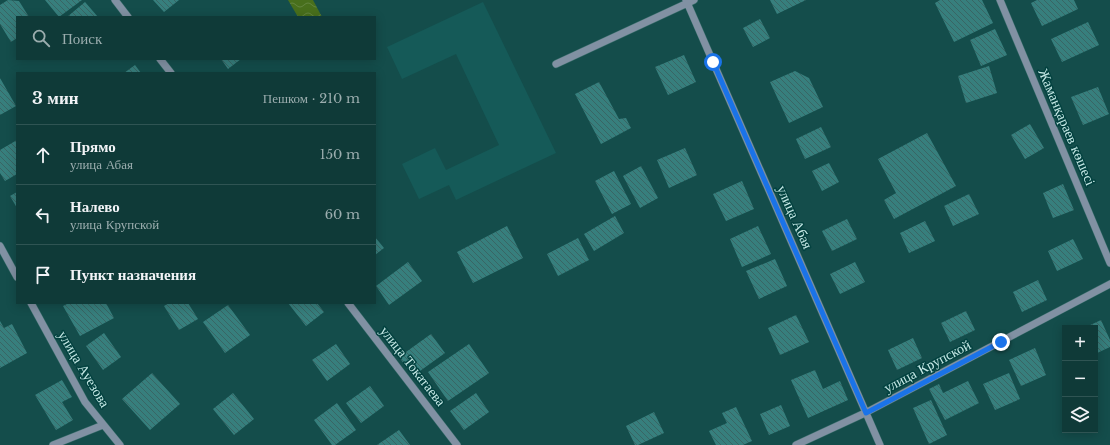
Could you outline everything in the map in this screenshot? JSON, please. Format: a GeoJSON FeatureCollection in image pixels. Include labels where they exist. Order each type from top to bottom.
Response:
{"type":"FeatureCollection","features":[{"type":"Feature","properties":{"kind":"street"},"geometry":{"type":"LineString","coordinates":[[115,0],[127,16]]}},
{"type":"Feature","properties":{"kind":"street","name":"Жаманқараев көшесі"},"geometry":{"type":"LineString","coordinates":[[1000,0],[1110,263]]}},
{"type":"Feature","properties":{"kind":"street"},"geometry":{"type":"LineString","coordinates":[[556,64],[689,1]]}},
{"type":"Feature","properties":{"kind":"street","name":"улица Абая"},"geometry":{"type":"LineString","coordinates":[[689,1],[880,445]]}},
{"type":"Feature","properties":{"kind":"street"},"geometry":{"type":"LineString","coordinates":[[161,60],[170,72]]}},
{"type":"Feature","properties":{"kind":"street"},"geometry":{"type":"LineString","coordinates":[[0,246],[16,275]]}},
{"type":"Feature","properties":{"kind":"street","name":"улица Крупской"},"geometry":{"type":"LineString","coordinates":[[796,445],[866,413],[1110,284]]}},
{"type":"Feature","properties":{"kind":"street","name":"улица Ауезова"},"geometry":{"type":"LineString","coordinates":[[32,304],[85,402],[120,445]]}},
{"type":"Feature","properties":{"kind":"street","name":"улица Токатаева"},"geometry":{"type":"LineString","coordinates":[[349,304],[457,445]]}},
{"type":"Feature","properties":{"kind":"street"},"geometry":{"type":"LineString","coordinates":[[53,445],[103,425]]}},
{"type":"Feature","properties":{"kind":"shaded area"},"geometry":{"type":"Polygon","coordinates":[[[483,2],[556,153],[456,200],[449,185],[419,199],[402,164],[435,148],[446,170],[499,145],[456,54],[402,79],[387,47],[483,2]]]}},
{"type":"Feature","properties":{"kind":"water"},"geometry":{"type":"Polygon","coordinates":[[[288,0],[313,0],[321,16],[297,16],[288,0]]]}},
{"type":"Feature","properties":{"kind":"building"},"geometry":{"type":"Polygon","coordinates":[[[8,0],[19,1],[28,16],[16,16],[16,39],[11,42],[0,24],[0,5],[8,0]]]}},
{"type":"Feature","properties":{"kind":"building"},"geometry":{"type":"Polygon","coordinates":[[[45,0],[82,0],[60,16],[58,16],[45,0]]]}},
{"type":"Feature","properties":{"kind":"building"},"geometry":{"type":"Polygon","coordinates":[[[153,0],[179,0],[164,12],[153,0]]]}},
{"type":"Feature","properties":{"kind":"building"},"geometry":{"type":"Polygon","coordinates":[[[770,0],[806,0],[777,14],[770,0]]]}},
{"type":"Feature","properties":{"kind":"building"},"geometry":{"type":"Polygon","coordinates":[[[940,0],[982,0],[993,23],[954,42],[935,3],[940,0]]]}},
{"type":"Feature","properties":{"kind":"building"},"geometry":{"type":"Polygon","coordinates":[[[1037,0],[1074,0],[1078,9],[1042,26],[1031,3],[1037,0]]]}},
{"type":"Feature","properties":{"kind":"building"},"geometry":{"type":"Polygon","coordinates":[[[85,2],[97,16],[68,16],[85,2]]]}},
{"type":"Feature","properties":{"kind":"building"},"geometry":{"type":"Polygon","coordinates":[[[760,19],[770,38],[753,47],[743,28],[760,19]]]}},
{"type":"Feature","properties":{"kind":"building"},"geometry":{"type":"Polygon","coordinates":[[[1088,22],[1099,45],[1062,62],[1051,39],[1088,22]]]}},
{"type":"Feature","properties":{"kind":"building"},"geometry":{"type":"Polygon","coordinates":[[[995,29],[1007,55],[981,66],[970,40],[995,29]]]}},
{"type":"Feature","properties":{"kind":"building"},"geometry":{"type":"Polygon","coordinates":[[[684,55],[696,82],[668,95],[655,67],[684,55]]]}},
{"type":"Feature","properties":{"kind":"building"},"geometry":{"type":"Polygon","coordinates":[[[222,60],[240,60],[228,69],[222,60]]]}},
{"type":"Feature","properties":{"kind":"building"},"geometry":{"type":"Polygon","coordinates":[[[135,65],[140,72],[125,72],[135,65]]]}},
{"type":"Feature","properties":{"kind":"building"},"geometry":{"type":"Polygon","coordinates":[[[989,66],[997,93],[966,103],[958,76],[989,66]]]}},
{"type":"Feature","properties":{"kind":"building"},"geometry":{"type":"Polygon","coordinates":[[[795,71],[809,78],[823,107],[789,123],[770,82],[795,71]]]}},
{"type":"Feature","properties":{"kind":"building"},"geometry":{"type":"Polygon","coordinates":[[[0,78],[16,106],[0,115],[0,78]]]}},
{"type":"Feature","properties":{"kind":"building"},"geometry":{"type":"Polygon","coordinates":[[[599,82],[619,119],[626,118],[631,128],[601,144],[575,94],[599,82]]]}},
{"type":"Feature","properties":{"kind":"building"},"geometry":{"type":"Polygon","coordinates":[[[1098,87],[1109,114],[1083,125],[1071,97],[1098,87]]]}},
{"type":"Feature","properties":{"kind":"building"},"geometry":{"type":"Polygon","coordinates":[[[1030,124],[1044,148],[1025,159],[1011,135],[1030,124]]]}},
{"type":"Feature","properties":{"kind":"building"},"geometry":{"type":"Polygon","coordinates":[[[821,127],[831,147],[805,159],[796,139],[821,127]]]}},
{"type":"Feature","properties":{"kind":"building"},"geometry":{"type":"Polygon","coordinates":[[[927,133],[956,186],[894,219],[884,200],[896,193],[878,159],[927,133]]]}},
{"type":"Feature","properties":{"kind":"building"},"geometry":{"type":"Polygon","coordinates":[[[16,141],[16,175],[5,181],[0,173],[0,150],[16,141]]]}},
{"type":"Feature","properties":{"kind":"building"},"geometry":{"type":"Polygon","coordinates":[[[685,148],[697,175],[669,188],[657,160],[685,148]]]}},
{"type":"Feature","properties":{"kind":"building"},"geometry":{"type":"Polygon","coordinates":[[[829,163],[839,182],[822,191],[812,171],[829,163]]]}},
{"type":"Feature","properties":{"kind":"building"},"geometry":{"type":"Polygon","coordinates":[[[641,166],[658,198],[640,208],[623,176],[641,166]]]}},
{"type":"Feature","properties":{"kind":"building"},"geometry":{"type":"Polygon","coordinates":[[[614,171],[631,204],[612,214],[595,181],[614,171]]]}},
{"type":"Feature","properties":{"kind":"building"},"geometry":{"type":"Polygon","coordinates":[[[742,181],[754,209],[726,221],[713,194],[742,181]]]}},
{"type":"Feature","properties":{"kind":"building"},"geometry":{"type":"Polygon","coordinates":[[[1063,184],[1074,210],[1053,218],[1043,193],[1063,184]]]}},
{"type":"Feature","properties":{"kind":"building"},"geometry":{"type":"Polygon","coordinates":[[[16,193],[16,206],[10,196],[16,193]]]}},
{"type":"Feature","properties":{"kind":"building"},"geometry":{"type":"Polygon","coordinates":[[[969,194],[979,214],[953,226],[944,206],[969,194]]]}},
{"type":"Feature","properties":{"kind":"building"},"geometry":{"type":"Polygon","coordinates":[[[615,216],[624,233],[594,251],[584,234],[615,216]]]}},
{"type":"Feature","properties":{"kind":"building"},"geometry":{"type":"Polygon","coordinates":[[[847,219],[857,239],[832,251],[822,231],[847,219]]]}},
{"type":"Feature","properties":{"kind":"building"},"geometry":{"type":"Polygon","coordinates":[[[925,221],[935,241],[909,253],[900,233],[925,221]]]}},
{"type":"Feature","properties":{"kind":"building"},"geometry":{"type":"Polygon","coordinates":[[[507,226],[523,258],[473,283],[457,252],[507,226]]]}},
{"type":"Feature","properties":{"kind":"building"},"geometry":{"type":"Polygon","coordinates":[[[758,226],[771,254],[742,267],[730,239],[758,226]]]}},
{"type":"Feature","properties":{"kind":"building"},"geometry":{"type":"Polygon","coordinates":[[[376,238],[384,248],[376,254],[376,238]]]}},
{"type":"Feature","properties":{"kind":"building"},"geometry":{"type":"Polygon","coordinates":[[[578,238],[589,260],[558,276],[547,254],[578,238]]]}},
{"type":"Feature","properties":{"kind":"building"},"geometry":{"type":"Polygon","coordinates":[[[1073,239],[1083,259],[1057,271],[1048,251],[1073,239]]]}},
{"type":"Feature","properties":{"kind":"building"},"geometry":{"type":"Polygon","coordinates":[[[775,259],[787,286],[759,299],[746,271],[775,259]]]}},
{"type":"Feature","properties":{"kind":"building"},"geometry":{"type":"Polygon","coordinates":[[[408,262],[422,281],[389,305],[376,286],[408,262]]]}},
{"type":"Feature","properties":{"kind":"building"},"geometry":{"type":"Polygon","coordinates":[[[855,262],[865,282],[840,294],[830,274],[855,262]]]}},
{"type":"Feature","properties":{"kind":"building"},"geometry":{"type":"Polygon","coordinates":[[[1038,280],[1047,300],[1022,312],[1013,292],[1038,280]]]}},
{"type":"Feature","properties":{"kind":"building"},"geometry":{"type":"Polygon","coordinates":[[[67,304],[107,304],[114,318],[80,336],[63,306],[67,304]]]}},
{"type":"Feature","properties":{"kind":"building"},"geometry":{"type":"Polygon","coordinates":[[[167,304],[189,304],[198,319],[179,330],[164,306],[167,304]]]}},
{"type":"Feature","properties":{"kind":"building"},"geometry":{"type":"Polygon","coordinates":[[[289,304],[318,304],[324,312],[306,326],[289,304]]]}},
{"type":"Feature","properties":{"kind":"building"},"geometry":{"type":"Polygon","coordinates":[[[228,305],[250,335],[225,353],[203,322],[228,305]]]}},
{"type":"Feature","properties":{"kind":"building"},"geometry":{"type":"Polygon","coordinates":[[[966,311],[975,330],[950,342],[941,323],[966,311]]]}},
{"type":"Feature","properties":{"kind":"building"},"geometry":{"type":"Polygon","coordinates":[[[796,315],[809,342],[780,355],[768,328],[796,315]]]}},
{"type":"Feature","properties":{"kind":"building"},"geometry":{"type":"Polygon","coordinates":[[[1101,320],[1110,340],[1110,347],[1098,353],[1098,325],[1090,325],[1101,320]]]}},
{"type":"Feature","properties":{"kind":"building"},"geometry":{"type":"Polygon","coordinates":[[[0,321],[4,328],[12,324],[27,353],[0,368],[0,321]]]}},
{"type":"Feature","properties":{"kind":"building"},"geometry":{"type":"Polygon","coordinates":[[[104,333],[121,357],[103,370],[86,346],[104,333]]]}},
{"type":"Feature","properties":{"kind":"building"},"geometry":{"type":"Polygon","coordinates":[[[431,334],[445,353],[413,376],[399,357],[431,334]]]}},
{"type":"Feature","properties":{"kind":"building"},"geometry":{"type":"Polygon","coordinates":[[[913,338],[922,358],[897,370],[888,350],[913,338]]]}},
{"type":"Feature","properties":{"kind":"building"},"geometry":{"type":"Polygon","coordinates":[[[336,344],[350,364],[327,381],[312,360],[336,344]]]}},
{"type":"Feature","properties":{"kind":"building"},"geometry":{"type":"Polygon","coordinates":[[[469,344],[489,373],[448,401],[428,372],[469,344]]]}},
{"type":"Feature","properties":{"kind":"building"},"geometry":{"type":"Polygon","coordinates":[[[1035,348],[1046,375],[1021,386],[1009,360],[1035,348]]]}},
{"type":"Feature","properties":{"kind":"building"},"geometry":{"type":"Polygon","coordinates":[[[815,370],[823,389],[840,381],[848,400],[808,418],[791,380],[815,370]]]}},
{"type":"Feature","properties":{"kind":"building"},"geometry":{"type":"Polygon","coordinates":[[[152,373],[180,404],[150,430],[122,399],[152,373]]]}},
{"type":"Feature","properties":{"kind":"building"},"geometry":{"type":"Polygon","coordinates":[[[1009,373],[1020,399],[995,410],[983,384],[1009,373]]]}},
{"type":"Feature","properties":{"kind":"building"},"geometry":{"type":"Polygon","coordinates":[[[62,380],[72,397],[62,402],[73,420],[56,430],[35,395],[62,380]]]}},
{"type":"Feature","properties":{"kind":"building"},"geometry":{"type":"Polygon","coordinates":[[[968,381],[979,403],[945,420],[929,389],[939,384],[943,393],[968,381]]]}},
{"type":"Feature","properties":{"kind":"building"},"geometry":{"type":"Polygon","coordinates":[[[370,386],[384,406],[361,423],[346,403],[370,386]]]}},
{"type":"Feature","properties":{"kind":"building"},"geometry":{"type":"Polygon","coordinates":[[[233,393],[254,419],[234,435],[213,409],[233,393]]]}},
{"type":"Feature","properties":{"kind":"building"},"geometry":{"type":"Polygon","coordinates":[[[476,393],[489,412],[464,430],[450,411],[476,393]]]}},
{"type":"Feature","properties":{"kind":"building"},"geometry":{"type":"Polygon","coordinates":[[[931,400],[947,435],[929,444],[913,408],[931,400]]]}},
{"type":"Feature","properties":{"kind":"building"},"geometry":{"type":"Polygon","coordinates":[[[337,403],[356,430],[335,445],[332,445],[314,420],[337,403]]]}},
{"type":"Feature","properties":{"kind":"building"},"geometry":{"type":"Polygon","coordinates":[[[781,405],[790,426],[769,435],[760,414],[781,405]]]}},
{"type":"Feature","properties":{"kind":"building"},"geometry":{"type":"Polygon","coordinates":[[[736,407],[752,441],[743,445],[716,445],[709,431],[727,423],[722,413],[736,407]]]}},
{"type":"Feature","properties":{"kind":"building"},"geometry":{"type":"Polygon","coordinates":[[[654,412],[664,433],[635,445],[626,426],[654,412]]]}},
{"type":"Feature","properties":{"kind":"building"},"geometry":{"type":"Polygon","coordinates":[[[399,430],[410,445],[377,445],[399,430]]]}},
{"type":"Feature","properties":{"kind":"route"},"geometry":{"type":"LineString","coordinates":[[713,62],[866,413],[1001,342]]}}]}
